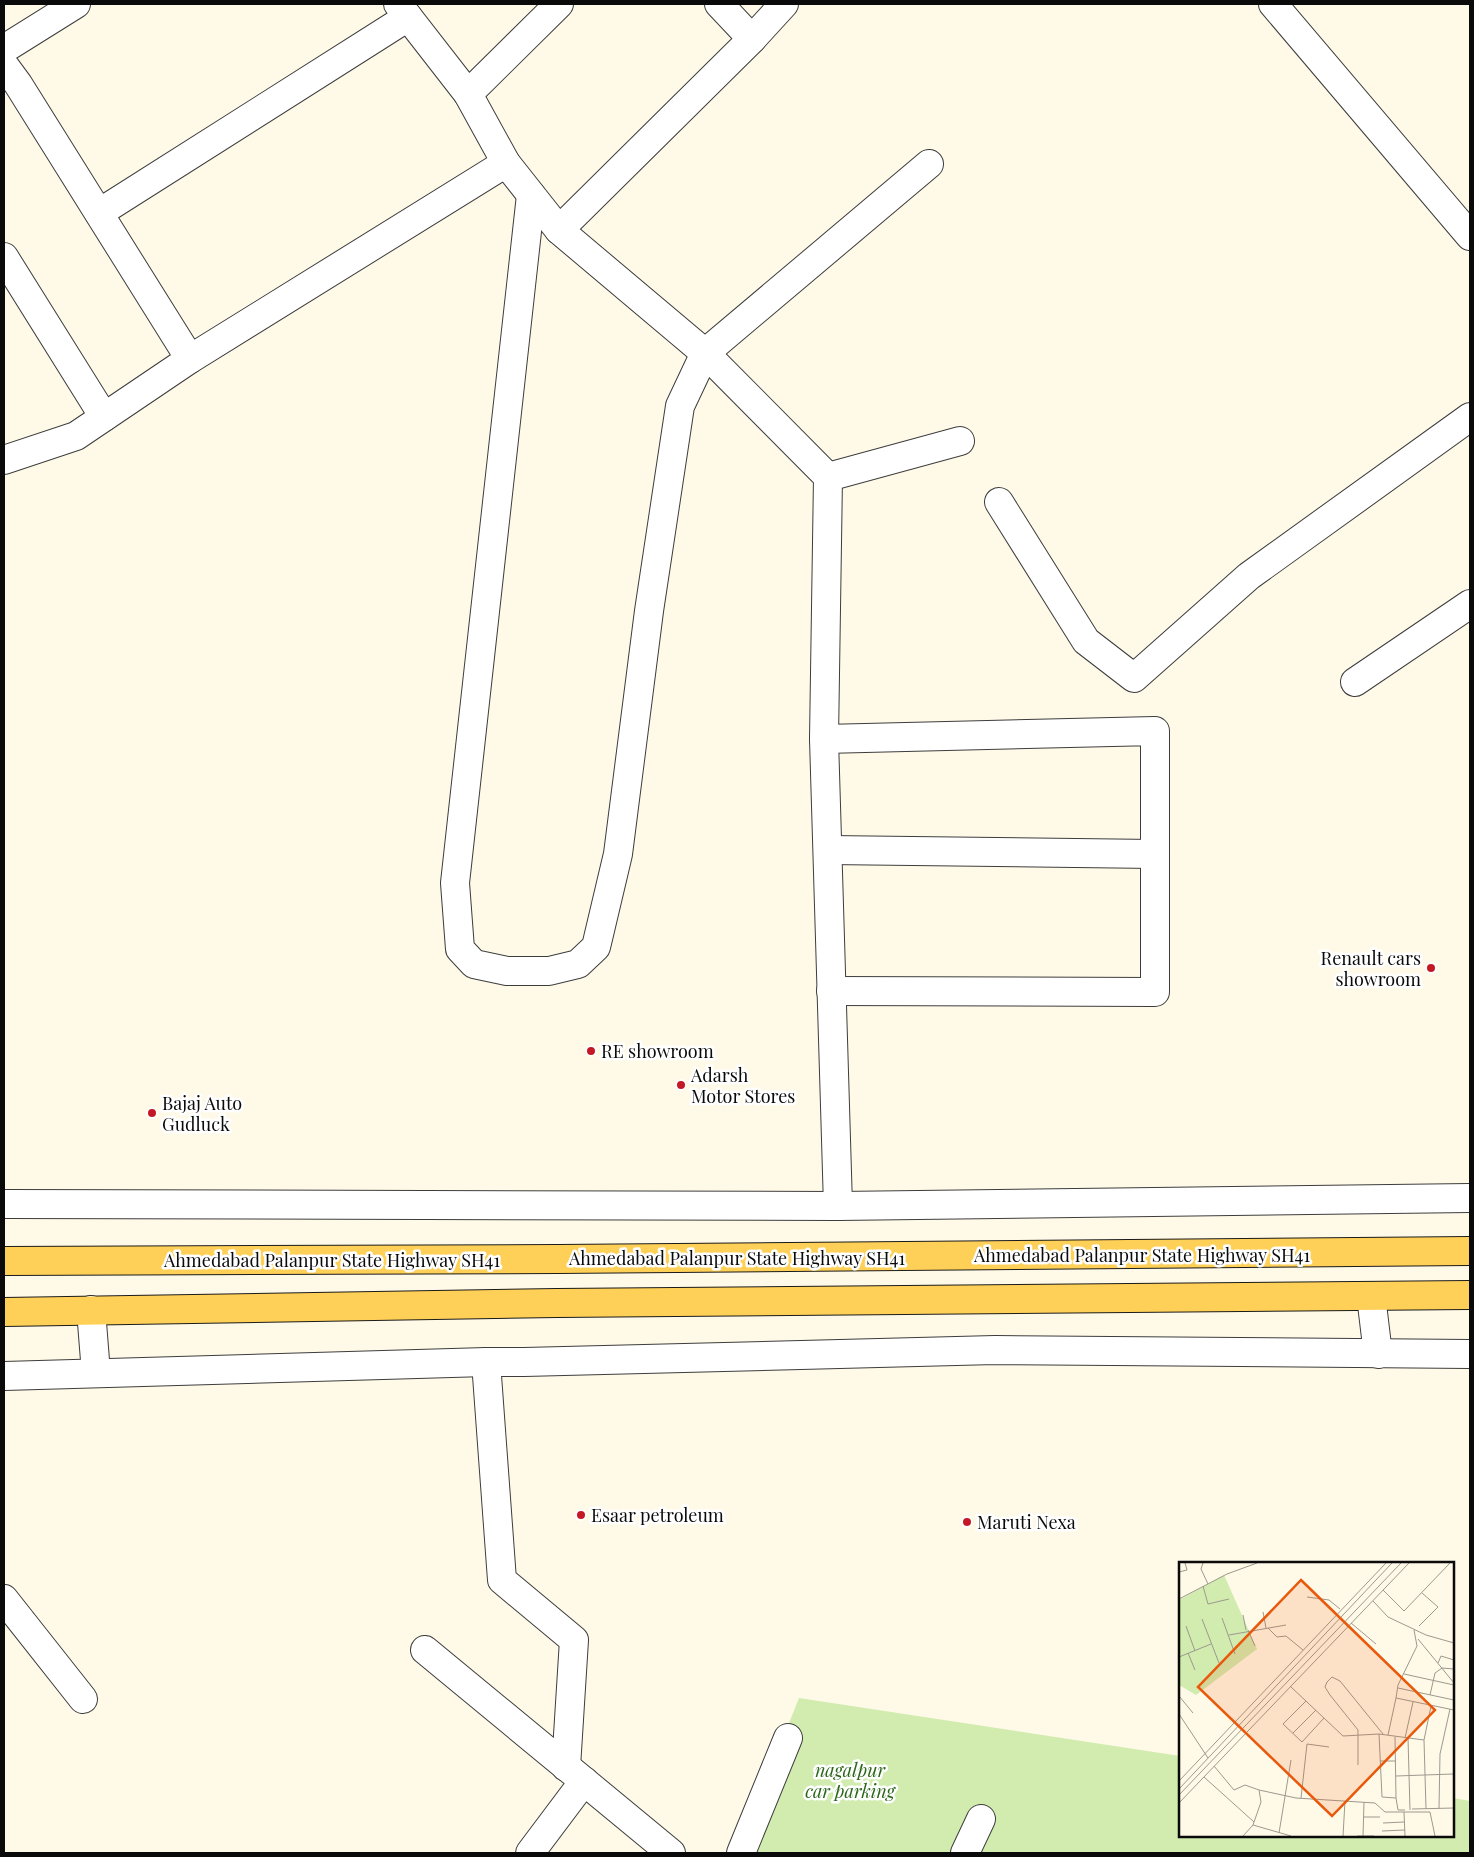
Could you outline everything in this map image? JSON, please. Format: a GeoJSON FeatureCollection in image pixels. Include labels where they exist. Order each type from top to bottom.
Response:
{"type":"FeatureCollection","features":[{"type":"Feature","properties":{"kind":"main road","name":"Ahmedabad Palanpur State Highway SH41"},"geometry":{"type":"LineString","coordinates":[[4,1260],[520,1260],[1470,1252]]}},
{"type":"Feature","properties":{"kind":"main road"},"geometry":{"type":"LineString","coordinates":[[4,1312],[539,1303],[1470,1295]]}},
{"type":"Feature","properties":{"kind":"street"},"geometry":{"type":"LineString","coordinates":[[4,49],[76,4]]}},
{"type":"Feature","properties":{"kind":"street"},"geometry":{"type":"LineString","coordinates":[[468,94],[559,4]]}},
{"type":"Feature","properties":{"kind":"street"},"geometry":{"type":"LineString","coordinates":[[719,4],[752,39]]}},
{"type":"Feature","properties":{"kind":"street"},"geometry":{"type":"LineString","coordinates":[[559,230],[752,39],[784,4]]}},
{"type":"Feature","properties":{"kind":"street"},"geometry":{"type":"LineString","coordinates":[[1280,6],[1470,236]]}},
{"type":"Feature","properties":{"kind":"street"},"geometry":{"type":"LineString","coordinates":[[99,213],[403,10],[468,94],[506,164],[559,230],[705,353],[828,477],[824,738],[838,1206]]}},
{"type":"Feature","properties":{"kind":"street"},"geometry":{"type":"LineString","coordinates":[[4,65],[23,92],[190,359]]}},
{"type":"Feature","properties":{"kind":"street"},"geometry":{"type":"LineString","coordinates":[[4,460],[76,436],[190,359],[506,164]]}},
{"type":"Feature","properties":{"kind":"street"},"geometry":{"type":"LineString","coordinates":[[531,195],[455,883],[460,949],[474,964],[506,971],[549,971],[578,964],[596,947],[618,854],[649,611],[680,406],[705,353],[929,164]]}},
{"type":"Feature","properties":{"kind":"street"},"geometry":{"type":"LineString","coordinates":[[4,256],[104,417]]}},
{"type":"Feature","properties":{"kind":"street"},"geometry":{"type":"LineString","coordinates":[[999,502],[1086,641],[1134,678],[1249,576],[1470,417]]}},
{"type":"Feature","properties":{"kind":"street"},"geometry":{"type":"LineString","coordinates":[[828,477],[960,441]]}},
{"type":"Feature","properties":{"kind":"street"},"geometry":{"type":"LineString","coordinates":[[1355,682],[1470,604]]}},
{"type":"Feature","properties":{"kind":"street"},"geometry":{"type":"LineString","coordinates":[[824,738],[1155,731],[1155,992],[832,991]]}},
{"type":"Feature","properties":{"kind":"street"},"geometry":{"type":"LineString","coordinates":[[828,850],[1155,854]]}},
{"type":"Feature","properties":{"kind":"street"},"geometry":{"type":"LineString","coordinates":[[4,1204],[838,1206],[1470,1198]]}},
{"type":"Feature","properties":{"kind":"street"},"geometry":{"type":"LineString","coordinates":[[1371,1296],[1378,1354]]}},
{"type":"Feature","properties":{"kind":"street"},"geometry":{"type":"LineString","coordinates":[[91,1310],[96,1373]]}},
{"type":"Feature","properties":{"kind":"street"},"geometry":{"type":"LineString","coordinates":[[4,1376],[995,1350],[1470,1354]]}},
{"type":"Feature","properties":{"kind":"street"},"geometry":{"type":"LineString","coordinates":[[486,1362],[502,1580],[574,1640],[575,1774],[530,1853]]}},
{"type":"Feature","properties":{"kind":"street"},"geometry":{"type":"LineString","coordinates":[[4,1599],[83,1700]]}},
{"type":"Feature","properties":{"kind":"street"},"geometry":{"type":"LineString","coordinates":[[425,1650],[671,1853]]}},
{"type":"Feature","properties":{"kind":"street"},"geometry":{"type":"LineString","coordinates":[[742,1853],[788,1738]]}},
{"type":"Feature","properties":{"kind":"street"},"geometry":{"type":"LineString","coordinates":[[964,1853],[981,1819]]}},
{"type":"Feature","properties":{"kind":"green space","name":"nagalpur car parking"},"geometry":{"type":"Polygon","coordinates":[[[799,1698],[1179,1756],[1179,1837],[1454,1837],[1454,1798],[1470,1801],[1470,1853],[737,1853],[799,1698]]]}},
{"type":"Feature","properties":{"kind":"place","name":"Renault cars showroom"},"geometry":{"type":"Point","coordinates":[1431,968]}},
{"type":"Feature","properties":{"kind":"place","name":"RE showroom"},"geometry":{"type":"Point","coordinates":[591,1051]}},
{"type":"Feature","properties":{"kind":"place","name":"Adarsh Motor Stores"},"geometry":{"type":"Point","coordinates":[681,1085]}},
{"type":"Feature","properties":{"kind":"place","name":"Bajaj Auto Gudluck"},"geometry":{"type":"Point","coordinates":[152,1113]}},
{"type":"Feature","properties":{"kind":"place","name":"Esaar petroleum"},"geometry":{"type":"Point","coordinates":[581,1515]}},
{"type":"Feature","properties":{"kind":"place","name":"Maruti Nexa"},"geometry":{"type":"Point","coordinates":[967,1522]}}]}
